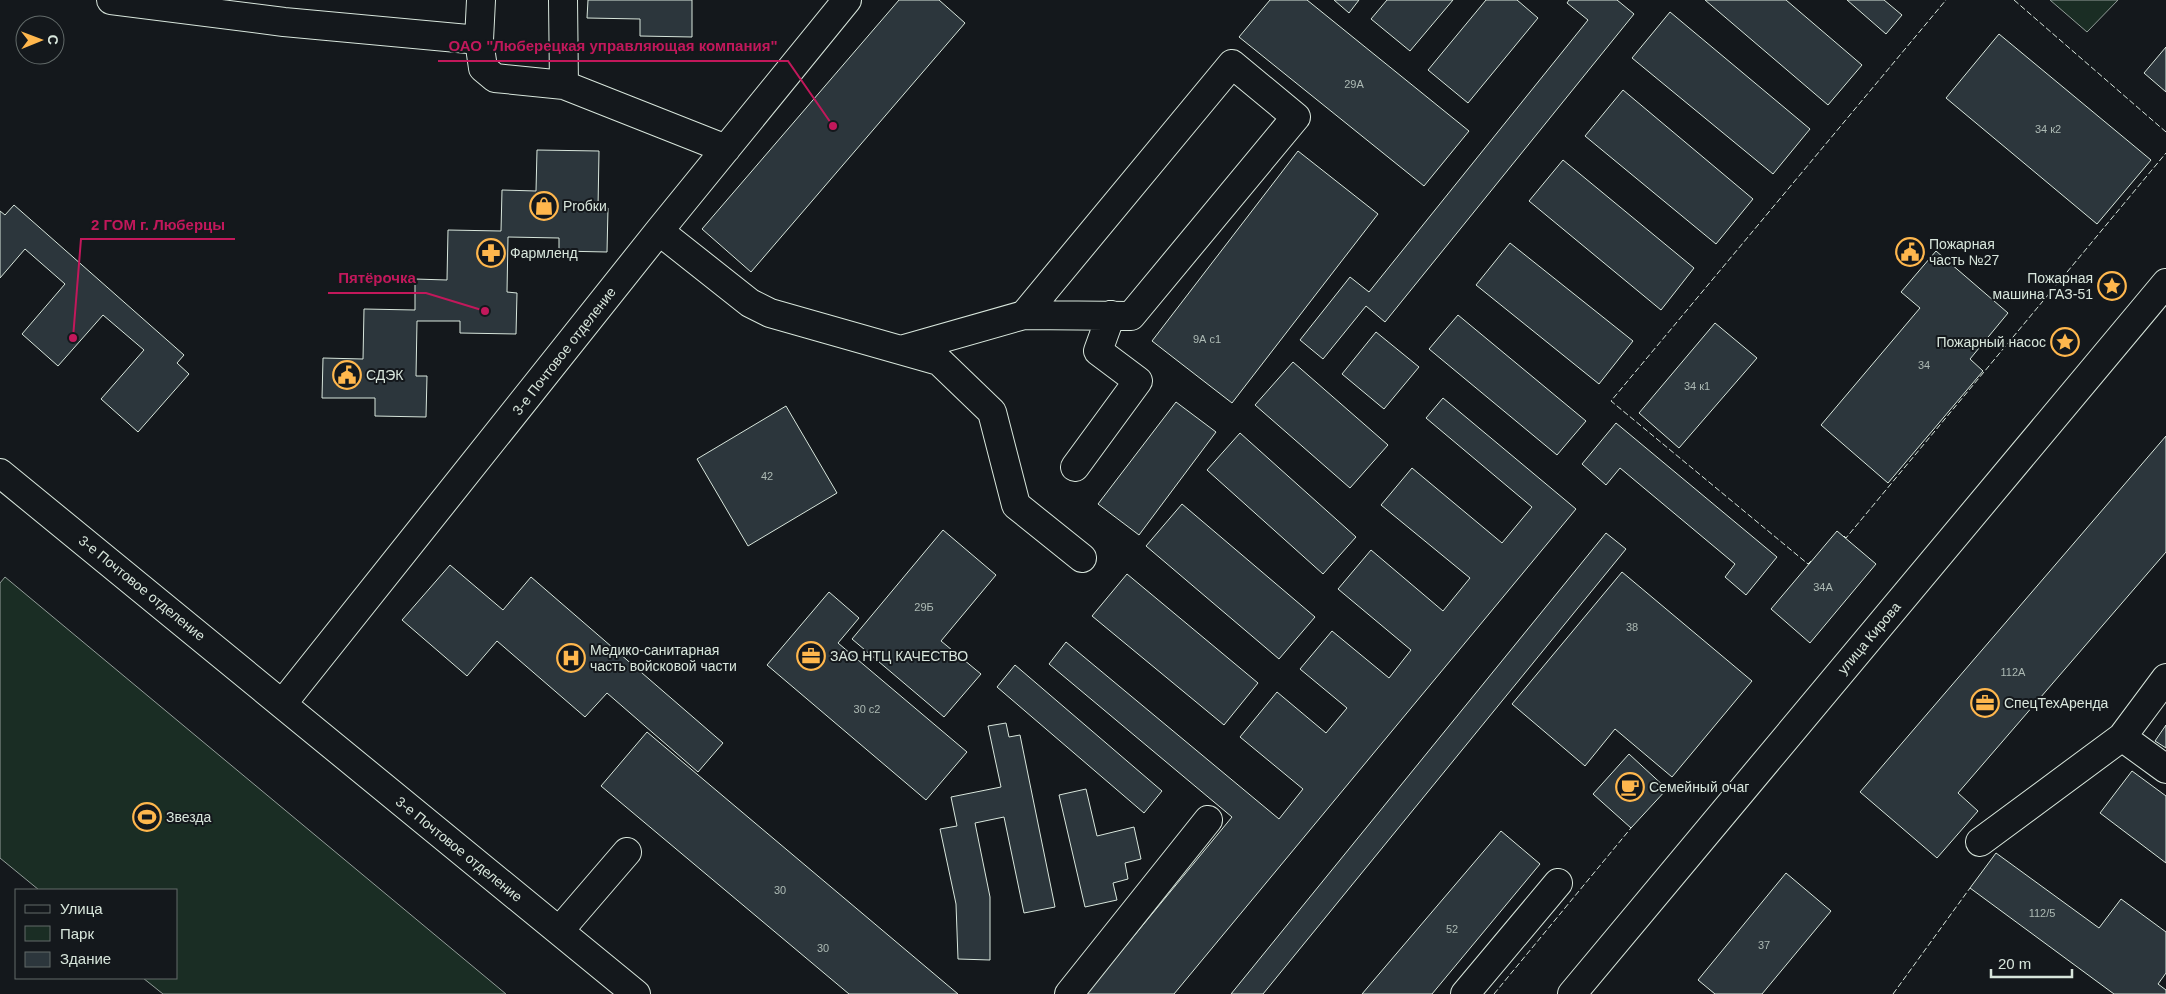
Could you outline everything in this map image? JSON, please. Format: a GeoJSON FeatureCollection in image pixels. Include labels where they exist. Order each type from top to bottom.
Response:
{"type":"FeatureCollection","features":[{"type":"Feature","properties":{"kind":"street"},"geometry":{"type":"LineString","coordinates":[[111,0],[285,11],[479,40]]}},
{"type":"Feature","properties":{"kind":"street"},"geometry":{"type":"LineString","coordinates":[[482,0],[479,40],[483,68],[495,78],[564,84],[726,149]]}},
{"type":"Feature","properties":{"kind":"street"},"geometry":{"type":"LineString","coordinates":[[563,0],[564,84]]}},
{"type":"Feature","properties":{"kind":"street","name":"3-е Почтовое отделение"},"geometry":{"type":"LineString","coordinates":[[283,703],[659,231],[847,0]]}},
{"type":"Feature","properties":{"kind":"street"},"geometry":{"type":"LineString","coordinates":[[901,350],[1024,315],[1131,316],[1296,118],[1232,64],[1024,315]]}},
{"type":"Feature","properties":{"kind":"street"},"geometry":{"type":"LineString","coordinates":[[659,231],[750,303],[770,313],[940,360],[992,412],[1016,505],[1082,558]]}},
{"type":"Feature","properties":{"kind":"street","name":"улица Кирова"},"geometry":{"type":"LineString","coordinates":[[1572,994],[2166,283]]}},
{"type":"Feature","properties":{"kind":"street"},"geometry":{"type":"LineString","coordinates":[[1075,467],[1138,381],[1098,351],[1111,315]]}},
{"type":"Feature","properties":{"kind":"street","name":"3-е Почтовое отделение"},"geometry":{"type":"LineString","coordinates":[[0,473],[636,994]]}},
{"type":"Feature","properties":{"kind":"street"},"geometry":{"type":"LineString","coordinates":[[1980,842],[2122,737],[2166,678]]}},
{"type":"Feature","properties":{"kind":"street"},"geometry":{"type":"LineString","coordinates":[[2122,737],[2166,769]]}},
{"type":"Feature","properties":{"kind":"street"},"geometry":{"type":"LineString","coordinates":[[1069,994],[1208,820]]}},
{"type":"Feature","properties":{"kind":"street"},"geometry":{"type":"LineString","coordinates":[[559,931],[626,852]]}},
{"type":"Feature","properties":{"kind":"street"},"geometry":{"type":"LineString","coordinates":[[1465,994],[1558,883]]}},
{"type":"Feature","properties":{"kind":"green space"},"geometry":{"type":"Polygon","coordinates":[[[2050,0],[2118,0],[2087,32],[2050,0]]]}},
{"type":"Feature","properties":{"kind":"green space","name":"Звезда"},"geometry":{"type":"Polygon","coordinates":[[[5,577],[506,994],[163,994],[144,979],[178,979],[178,889],[38,889],[0,858],[0,583],[5,577]]]}},
{"type":"Feature","properties":{"kind":"building"},"geometry":{"type":"Polygon","coordinates":[[[588,0],[692,0],[692,37],[640,36],[640,19],[587,18],[588,0]]]}},
{"type":"Feature","properties":{"kind":"building"},"geometry":{"type":"Polygon","coordinates":[[[899,0],[939,0],[965,23],[751,272],[702,229],[899,0]]]}},
{"type":"Feature","properties":{"kind":"building"},"geometry":{"type":"Polygon","coordinates":[[[1270,0],[1307,0],[1469,131],[1424,186],[1239,37],[1270,0]]]}},
{"type":"Feature","properties":{"kind":"building"},"geometry":{"type":"Polygon","coordinates":[[[1334,0],[1359,0],[1349,13],[1334,0]]]}},
{"type":"Feature","properties":{"kind":"building"},"geometry":{"type":"Polygon","coordinates":[[[1387,0],[1453,0],[1410,51],[1371,19],[1387,0]]]}},
{"type":"Feature","properties":{"kind":"building"},"geometry":{"type":"Polygon","coordinates":[[[1486,0],[1517,0],[1538,18],[1468,103],[1428,70],[1486,0]]]}},
{"type":"Feature","properties":{"kind":"building"},"geometry":{"type":"Polygon","coordinates":[[[1569,0],[1617,0],[1634,14],[1385,322],[1366,306],[1323,359],[1300,340],[1350,277],[1369,292],[1588,20],[1567,3],[1569,0]]]}},
{"type":"Feature","properties":{"kind":"building"},"geometry":{"type":"Polygon","coordinates":[[[1705,0],[1786,0],[1862,65],[1828,105],[1705,0]]]}},
{"type":"Feature","properties":{"kind":"building"},"geometry":{"type":"Polygon","coordinates":[[[1847,0],[1884,0],[1902,15],[1886,34],[1847,0]]]}},
{"type":"Feature","properties":{"kind":"building"},"geometry":{"type":"Polygon","coordinates":[[[1670,12],[1810,129],[1773,174],[1632,58],[1670,12]]]}},
{"type":"Feature","properties":{"kind":"building"},"geometry":{"type":"Polygon","coordinates":[[[1999,34],[2151,160],[2097,224],[1946,98],[1999,34]]]}},
{"type":"Feature","properties":{"kind":"building"},"geometry":{"type":"Polygon","coordinates":[[[2166,47],[2166,92],[2144,73],[2166,47]]]}},
{"type":"Feature","properties":{"kind":"building"},"geometry":{"type":"Polygon","coordinates":[[[1623,90],[1753,199],[1716,244],[1585,136],[1623,90]]]}},
{"type":"Feature","properties":{"kind":"building"},"geometry":{"type":"Polygon","coordinates":[[[537,150],[599,151],[598,208],[608,208],[607,252],[559,251],[559,238],[508,237],[507,292],[517,293],[516,334],[460,333],[460,321],[417,321],[416,376],[427,376],[426,417],[375,416],[375,398],[322,398],[323,358],[363,359],[364,309],[415,310],[415,279],[447,280],[448,230],[501,231],[502,190],[536,191],[537,150]]]}},
{"type":"Feature","properties":{"kind":"building"},"geometry":{"type":"Polygon","coordinates":[[[1298,151],[1378,214],[1232,403],[1152,341],[1298,151]]]}},
{"type":"Feature","properties":{"kind":"building"},"geometry":{"type":"Polygon","coordinates":[[[1563,160],[1694,268],[1661,310],[1529,201],[1563,160]]]}},
{"type":"Feature","properties":{"kind":"building"},"geometry":{"type":"Polygon","coordinates":[[[14,205],[184,355],[177,363],[189,374],[138,432],[101,399],[144,350],[103,315],[58,366],[22,334],[65,284],[25,249],[0,278],[0,211],[5,215],[14,205]]]}},
{"type":"Feature","properties":{"kind":"building"},"geometry":{"type":"Polygon","coordinates":[[[1510,243],[1633,341],[1599,384],[1476,285],[1510,243]]]}},
{"type":"Feature","properties":{"kind":"building"},"geometry":{"type":"Polygon","coordinates":[[[1936,251],[2008,313],[1970,359],[1983,371],[1888,483],[1821,425],[1920,308],[1901,292],[1936,251]]]}},
{"type":"Feature","properties":{"kind":"building"},"geometry":{"type":"Polygon","coordinates":[[[1458,315],[1586,421],[1557,455],[1429,349],[1458,315]]]}},
{"type":"Feature","properties":{"kind":"building"},"geometry":{"type":"Polygon","coordinates":[[[1715,323],[1757,358],[1679,448],[1639,413],[1715,323]]]}},
{"type":"Feature","properties":{"kind":"building"},"geometry":{"type":"Polygon","coordinates":[[[1376,332],[1419,367],[1384,409],[1342,374],[1376,332]]]}},
{"type":"Feature","properties":{"kind":"building"},"geometry":{"type":"Polygon","coordinates":[[[1293,362],[1388,445],[1350,488],[1255,405],[1293,362]]]}},
{"type":"Feature","properties":{"kind":"building"},"geometry":{"type":"Polygon","coordinates":[[[1443,398],[1576,509],[1174,994],[1086,994],[1232,817],[1049,664],[1066,642],[1279,819],[1303,789],[1240,737],[1277,692],[1326,733],[1347,708],[1300,669],[1332,631],[1389,678],[1411,650],[1338,589],[1371,550],[1443,611],[1470,578],[1381,505],[1412,468],[1502,543],[1532,507],[1426,418],[1443,398]]]}},
{"type":"Feature","properties":{"kind":"building"},"geometry":{"type":"Polygon","coordinates":[[[1176,402],[1216,432],[1139,535],[1098,504],[1176,402]]]}},
{"type":"Feature","properties":{"kind":"building"},"geometry":{"type":"Polygon","coordinates":[[[786,406],[837,493],[748,546],[697,459],[786,406]]]}},
{"type":"Feature","properties":{"kind":"building"},"geometry":{"type":"Polygon","coordinates":[[[1616,423],[1777,557],[1746,595],[1725,577],[1735,564],[1620,468],[1606,485],[1582,464],[1616,423]]]}},
{"type":"Feature","properties":{"kind":"building"},"geometry":{"type":"Polygon","coordinates":[[[1240,433],[1356,537],[1323,574],[1207,470],[1240,433]]]}},
{"type":"Feature","properties":{"kind":"building"},"geometry":{"type":"Polygon","coordinates":[[[2166,436],[2166,552],[1958,793],[1978,811],[1937,858],[1860,792],[2166,436]]]}},
{"type":"Feature","properties":{"kind":"building"},"geometry":{"type":"Polygon","coordinates":[[[1182,504],[1315,617],[1279,659],[1146,546],[1182,504]]]}},
{"type":"Feature","properties":{"kind":"building"},"geometry":{"type":"Polygon","coordinates":[[[943,530],[996,575],[941,641],[981,674],[944,717],[852,639],[943,530]]]}},
{"type":"Feature","properties":{"kind":"building"},"geometry":{"type":"Polygon","coordinates":[[[1837,531],[1876,564],[1810,643],[1771,609],[1837,531]]]}},
{"type":"Feature","properties":{"kind":"building"},"geometry":{"type":"Polygon","coordinates":[[[1606,533],[1626,549],[1263,994],[1231,994],[1606,533]]]}},
{"type":"Feature","properties":{"kind":"building","name":"Медико-санитарная часть войсковой части"},"geometry":{"type":"Polygon","coordinates":[[[450,565],[503,610],[531,577],[723,743],[698,772],[607,693],[585,717],[497,641],[467,676],[402,620],[450,565]]]}},
{"type":"Feature","properties":{"kind":"building"},"geometry":{"type":"Polygon","coordinates":[[[1622,572],[1752,681],[1672,777],[1615,729],[1585,766],[1512,704],[1622,572]]]}},
{"type":"Feature","properties":{"kind":"building"},"geometry":{"type":"Polygon","coordinates":[[[1127,574],[1258,683],[1224,725],[1092,616],[1127,574]]]}},
{"type":"Feature","properties":{"kind":"building"},"geometry":{"type":"Polygon","coordinates":[[[829,592],[859,618],[838,643],[967,752],[926,800],[767,665],[829,592]]]}},
{"type":"Feature","properties":{"kind":"building"},"geometry":{"type":"Polygon","coordinates":[[[1015,665],[1162,791],[1144,813],[997,687],[1015,665]]]}},
{"type":"Feature","properties":{"kind":"building"},"geometry":{"type":"Polygon","coordinates":[[[1006,723],[1009,737],[1020,735],[1055,907],[1024,913],[1004,817],[975,823],[990,897],[990,960],[958,959],[956,904],[940,829],[957,826],[951,797],[1001,787],[988,726],[1006,723]]]}},
{"type":"Feature","properties":{"kind":"building"},"geometry":{"type":"Polygon","coordinates":[[[2166,725],[2166,748],[2155,741],[2166,725]]]}},
{"type":"Feature","properties":{"kind":"building"},"geometry":{"type":"Polygon","coordinates":[[[647,732],[958,994],[849,994],[601,786],[647,732]]]}},
{"type":"Feature","properties":{"kind":"building"},"geometry":{"type":"Polygon","coordinates":[[[1629,754],[1667,789],[1631,828],[1593,794],[1629,754]]]}},
{"type":"Feature","properties":{"kind":"building"},"geometry":{"type":"Polygon","coordinates":[[[2132,771],[2166,796],[2166,863],[2100,813],[2132,771]]]}},
{"type":"Feature","properties":{"kind":"building"},"geometry":{"type":"Polygon","coordinates":[[[1086,789],[1097,836],[1134,827],[1141,859],[1125,863],[1128,879],[1113,883],[1117,900],[1085,907],[1059,795],[1086,789]]]}},
{"type":"Feature","properties":{"kind":"building"},"geometry":{"type":"Polygon","coordinates":[[[1501,831],[1540,864],[1432,994],[1362,994],[1501,831]]]}},
{"type":"Feature","properties":{"kind":"building"},"geometry":{"type":"Polygon","coordinates":[[[1996,853],[2099,928],[2121,899],[2166,932],[2166,973],[2158,984],[2166,990],[2166,994],[2114,994],[1970,888],[1996,853]]]}},
{"type":"Feature","properties":{"kind":"building"},"geometry":{"type":"Polygon","coordinates":[[[1786,873],[1831,911],[1762,994],[1715,994],[1698,980],[1786,873]]]}},
{"type":"Feature","properties":{"kind":"fence"},"geometry":{"type":"LineString","coordinates":[[1811,561],[1808,564],[1611,401],[1946,0]]}},
{"type":"Feature","properties":{"kind":"fence"},"geometry":{"type":"LineString","coordinates":[[2014,0],[2166,132]]}},
{"type":"Feature","properties":{"kind":"fence"},"geometry":{"type":"LineString","coordinates":[[1844,536],[1846,538],[2166,153]]}},
{"type":"Feature","properties":{"kind":"fence"},"geometry":{"type":"LineString","coordinates":[[1494,994],[1631,828]]}},
{"type":"Feature","properties":{"kind":"fence"},"geometry":{"type":"LineString","coordinates":[[1893,994],[1970,888]]}},
{"type":"Feature","properties":{"kind":"place","name":"ОАО \"Люберецкая управляющая компания\""},"geometry":{"type":"Point","coordinates":[833,126]}},
{"type":"Feature","properties":{"kind":"place","name":"Proбки"},"geometry":{"type":"Point","coordinates":[544,206]}},
{"type":"Feature","properties":{"kind":"place","name":"Пожарная часть №27"},"geometry":{"type":"Point","coordinates":[1910,252]}},
{"type":"Feature","properties":{"kind":"place","name":"Фармленд"},"geometry":{"type":"Point","coordinates":[491,253]}},
{"type":"Feature","properties":{"kind":"place","name":"Пожарная машина ГАЗ-51"},"geometry":{"type":"Point","coordinates":[2112,286]}},
{"type":"Feature","properties":{"kind":"place","name":"Пятёрочка"},"geometry":{"type":"Point","coordinates":[485,311]}},
{"type":"Feature","properties":{"kind":"place","name":"2 ГОМ г. Люберцы"},"geometry":{"type":"Point","coordinates":[73,338]}},
{"type":"Feature","properties":{"kind":"place","name":"Пожарный насос"},"geometry":{"type":"Point","coordinates":[2065,342]}},
{"type":"Feature","properties":{"kind":"place","name":"СДЭК"},"geometry":{"type":"Point","coordinates":[347,375]}},
{"type":"Feature","properties":{"kind":"place","name":"ЗАО НТЦ КАЧЕСТВО"},"geometry":{"type":"Point","coordinates":[811,656]}},
{"type":"Feature","properties":{"kind":"place","name":"Медико-санитарная часть войсковой части"},"geometry":{"type":"Point","coordinates":[571,658]}},
{"type":"Feature","properties":{"kind":"place","name":"СпецТехАренда"},"geometry":{"type":"Point","coordinates":[1985,703]}},
{"type":"Feature","properties":{"kind":"place","name":"Семейный очаг"},"geometry":{"type":"Point","coordinates":[1630,787]}},
{"type":"Feature","properties":{"kind":"place","name":"Звезда"},"geometry":{"type":"Point","coordinates":[147,817]}}]}
